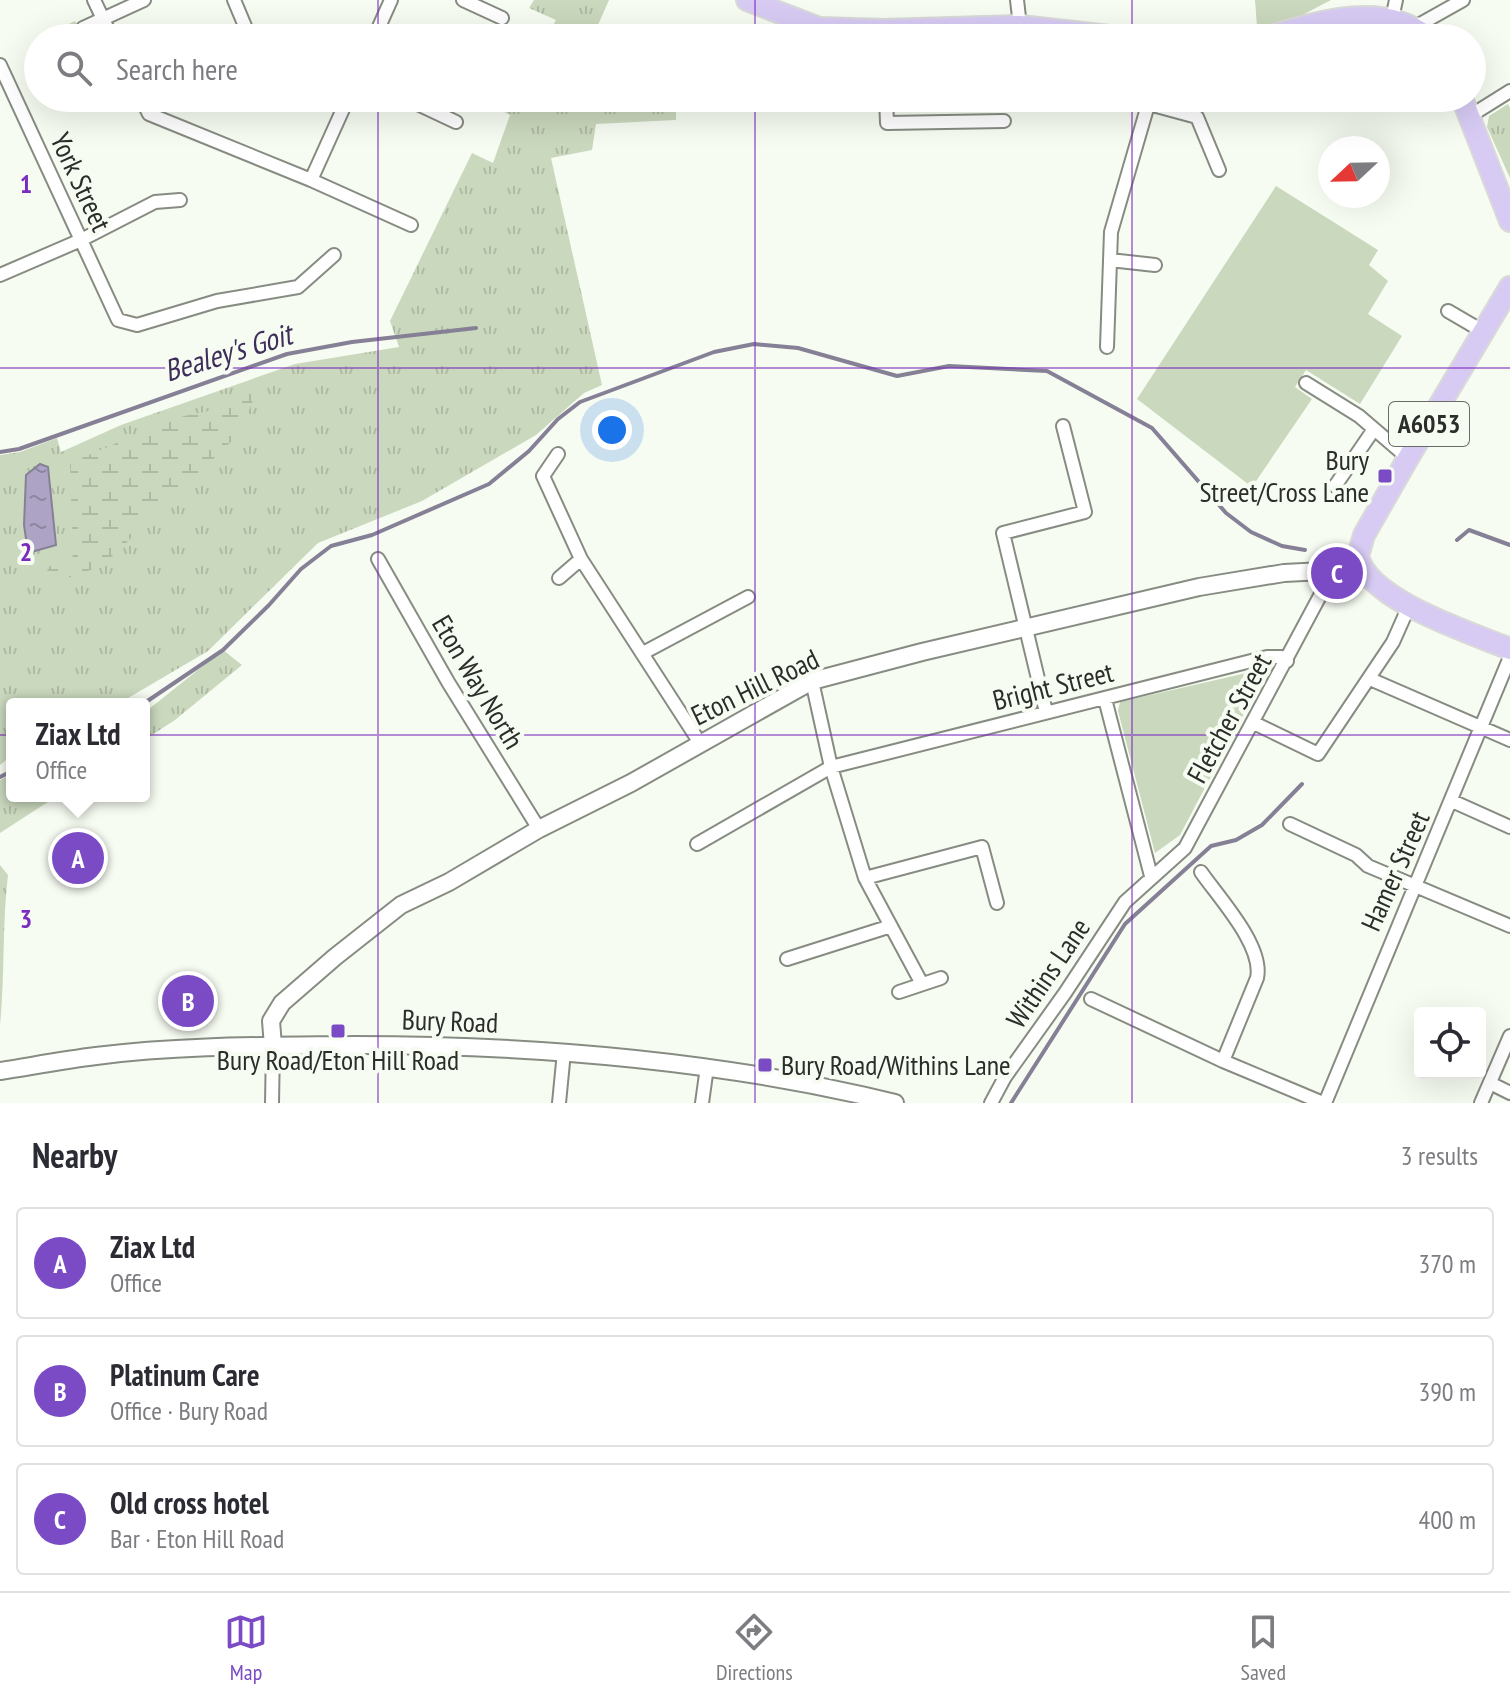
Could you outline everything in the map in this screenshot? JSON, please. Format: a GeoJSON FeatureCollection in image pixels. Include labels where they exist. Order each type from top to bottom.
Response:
{"type":"FeatureCollection","features":[{"type":"Feature","properties":{"kind":"main road"},"geometry":{"type":"LineString","coordinates":[[747,0],[809,24]]}},
{"type":"Feature","properties":{"kind":"main road"},"geometry":{"type":"LineString","coordinates":[[1315,24],[1363,11],[1394,7],[1413,24]]}},
{"type":"Feature","properties":{"kind":"main road"},"geometry":{"type":"LineString","coordinates":[[1468,112],[1510,219]]}},
{"type":"Feature","properties":{"kind":"main road","name":"A6053"},"geometry":{"type":"LineString","coordinates":[[1360,565],[1359,548],[1364,535],[1510,287]]}},
{"type":"Feature","properties":{"kind":"main road"},"geometry":{"type":"LineString","coordinates":[[1360,565],[1374,583],[1409,606],[1510,649]]}},
{"type":"Feature","properties":{"kind":"street"},"geometry":{"type":"LineString","coordinates":[[94,0],[105,24]]}},
{"type":"Feature","properties":{"kind":"street"},"geometry":{"type":"LineString","coordinates":[[92,24],[144,0]]}},
{"type":"Feature","properties":{"kind":"street"},"geometry":{"type":"LineString","coordinates":[[234,0],[244,24]]}},
{"type":"Feature","properties":{"kind":"street"},"geometry":{"type":"LineString","coordinates":[[380,24],[391,0]]}},
{"type":"Feature","properties":{"kind":"street"},"geometry":{"type":"LineString","coordinates":[[463,0],[502,18]]}},
{"type":"Feature","properties":{"kind":"street"},"geometry":{"type":"LineString","coordinates":[[1017,0],[1020,24]]}},
{"type":"Feature","properties":{"kind":"street"},"geometry":{"type":"LineString","coordinates":[[1432,24],[1463,0]]}},
{"type":"Feature","properties":{"kind":"street","name":"York Street"},"geometry":{"type":"LineString","coordinates":[[0,65],[118,320],[137,325],[217,301],[298,287],[334,255]]}},
{"type":"Feature","properties":{"kind":"street"},"geometry":{"type":"LineString","coordinates":[[1486,100],[1510,91]]}},
{"type":"Feature","properties":{"kind":"street"},"geometry":{"type":"LineString","coordinates":[[148,112],[411,225]]}},
{"type":"Feature","properties":{"kind":"street"},"geometry":{"type":"LineString","coordinates":[[311,180],[342,112]]}},
{"type":"Feature","properties":{"kind":"street"},"geometry":{"type":"LineString","coordinates":[[435,112],[456,122]]}},
{"type":"Feature","properties":{"kind":"street"},"geometry":{"type":"LineString","coordinates":[[887,112],[887,123],[1004,121]]}},
{"type":"Feature","properties":{"kind":"street"},"geometry":{"type":"LineString","coordinates":[[1107,347],[1111,232],[1147,112]]}},
{"type":"Feature","properties":{"kind":"street"},"geometry":{"type":"LineString","coordinates":[[1182,112],[1197,117],[1219,170]]}},
{"type":"Feature","properties":{"kind":"street"},"geometry":{"type":"LineString","coordinates":[[0,275],[81,240],[155,202],[180,200]]}},
{"type":"Feature","properties":{"kind":"street"},"geometry":{"type":"LineString","coordinates":[[1110,260],[1155,265]]}},
{"type":"Feature","properties":{"kind":"street"},"geometry":{"type":"LineString","coordinates":[[1448,311],[1484,332]]}},
{"type":"Feature","properties":{"kind":"street"},"geometry":{"type":"LineString","coordinates":[[1306,383],[1359,416],[1408,458]]}},
{"type":"Feature","properties":{"kind":"street"},"geometry":{"type":"LineString","coordinates":[[1046,712],[1003,533],[1085,512],[1063,426]]}},
{"type":"Feature","properties":{"kind":"street"},"geometry":{"type":"LineString","coordinates":[[1335,486],[1374,429]]}},
{"type":"Feature","properties":{"kind":"street"},"geometry":{"type":"LineString","coordinates":[[558,454],[543,476],[581,559],[700,743]]}},
{"type":"Feature","properties":{"kind":"street","name":"Eton Way North"},"geometry":{"type":"LineString","coordinates":[[378,559],[448,682],[539,829]]}},
{"type":"Feature","properties":{"kind":"street"},"geometry":{"type":"LineString","coordinates":[[559,578],[581,559]]}},
{"type":"Feature","properties":{"kind":"street","name":"Eton Hill Road"},"geometry":{"type":"LineString","coordinates":[[273,1046],[270,1028],[273,1014],[335,957],[401,905],[449,882],[539,829],[631,783],[812,681],[1199,587],[1360,565]]}},
{"type":"Feature","properties":{"kind":"street","name":"Fletcher Street"},"geometry":{"type":"LineString","coordinates":[[1151,876],[1185,848],[1287,661],[1329,579],[1328,570]]}},
{"type":"Feature","properties":{"kind":"street"},"geometry":{"type":"LineString","coordinates":[[643,653],[748,597]]}},
{"type":"Feature","properties":{"kind":"street"},"geometry":{"type":"LineString","coordinates":[[1254,723],[1318,754],[1393,642],[1409,606]]}},
{"type":"Feature","properties":{"kind":"street","name":"Bright Street"},"geometry":{"type":"LineString","coordinates":[[697,844],[831,767],[1267,657],[1281,657],[1287,661]]}},
{"type":"Feature","properties":{"kind":"street","name":"Hamer Street"},"geometry":{"type":"LineString","coordinates":[[1324,1103],[1510,657]]}},
{"type":"Feature","properties":{"kind":"street"},"geometry":{"type":"LineString","coordinates":[[1370,679],[1510,740]]}},
{"type":"Feature","properties":{"kind":"street"},"geometry":{"type":"LineString","coordinates":[[812,681],[831,767],[865,878],[922,984]]}},
{"type":"Feature","properties":{"kind":"street"},"geometry":{"type":"LineString","coordinates":[[1105,699],[1151,876]]}},
{"type":"Feature","properties":{"kind":"street"},"geometry":{"type":"LineString","coordinates":[[1452,801],[1510,827]]}},
{"type":"Feature","properties":{"kind":"street"},"geometry":{"type":"LineString","coordinates":[[1290,824],[1356,855],[1365,864],[1510,926]]}},
{"type":"Feature","properties":{"kind":"street"},"geometry":{"type":"LineString","coordinates":[[865,878],[982,847],[997,903]]}},
{"type":"Feature","properties":{"kind":"street"},"geometry":{"type":"LineString","coordinates":[[1201,872],[1250,942],[1258,963],[1257,978],[1223,1061]]}},
{"type":"Feature","properties":{"kind":"street","name":"Withins Lane"},"geometry":{"type":"LineString","coordinates":[[991,1103],[1005,1077],[1125,902],[1151,876]]}},
{"type":"Feature","properties":{"kind":"street"},"geometry":{"type":"LineString","coordinates":[[787,959],[891,926]]}},
{"type":"Feature","properties":{"kind":"street"},"geometry":{"type":"LineString","coordinates":[[899,992],[941,978]]}},
{"type":"Feature","properties":{"kind":"street"},"geometry":{"type":"LineString","coordinates":[[1091,999],[1223,1061],[1324,1103]]}},
{"type":"Feature","properties":{"kind":"street"},"geometry":{"type":"LineString","coordinates":[[1481,1103],[1510,1036]]}},
{"type":"Feature","properties":{"kind":"street"},"geometry":{"type":"LineString","coordinates":[[272,1103],[273,1046]]}},
{"type":"Feature","properties":{"kind":"street","name":"Bury Road"},"geometry":{"type":"LineString","coordinates":[[0,1071],[96,1055],[273,1046],[453,1046],[564,1052],[707,1067],[895,1103]]}},
{"type":"Feature","properties":{"kind":"street"},"geometry":{"type":"LineString","coordinates":[[559,1103],[564,1052]]}},
{"type":"Feature","properties":{"kind":"street"},"geometry":{"type":"LineString","coordinates":[[702,1103],[707,1067]]}},
{"type":"Feature","properties":{"kind":"street"},"geometry":{"type":"LineString","coordinates":[[1490,1083],[1510,1093]]}},
{"type":"Feature","properties":{"kind":"green space"},"geometry":{"type":"Polygon","coordinates":[[[534,0],[609,0],[598,24],[554,24],[556,20],[529,8],[534,0]]]}},
{"type":"Feature","properties":{"kind":"green space"},"geometry":{"type":"Polygon","coordinates":[[[1255,0],[1331,0],[1289,22],[1257,24],[1255,0]]]}},
{"type":"Feature","properties":{"kind":"green space"},"geometry":{"type":"Polygon","coordinates":[[[1508,104],[1510,178],[1487,127],[1489,116],[1508,104]]]}},
{"type":"Feature","properties":{"kind":"green space"},"geometry":{"type":"Polygon","coordinates":[[[505,112],[676,112],[676,120],[596,124],[592,150],[551,158],[602,385],[584,393],[536,435],[422,501],[318,543],[208,651],[128,698],[6,698],[6,760],[0,765],[0,455],[20,452],[57,438],[61,452],[121,425],[295,364],[399,347],[390,321],[472,153],[493,163],[510,115],[505,112]]]}},
{"type":"Feature","properties":{"kind":"green space"},"geometry":{"type":"Polygon","coordinates":[[[1276,186],[1378,250],[1369,265],[1388,281],[1368,314],[1402,336],[1360,404],[1306,370],[1295,387],[1312,399],[1252,487],[1137,399],[1276,186]]]}},
{"type":"Feature","properties":{"kind":"green space"},"geometry":{"type":"Polygon","coordinates":[[[258,389],[239,434],[102,566],[45,586],[48,567],[73,556],[70,463],[175,418],[213,410],[258,389]]]}},
{"type":"Feature","properties":{"kind":"green space"},"geometry":{"type":"Polygon","coordinates":[[[223,650],[242,665],[175,720],[150,736],[150,708],[223,650]]]}},
{"type":"Feature","properties":{"kind":"green space"},"geometry":{"type":"Polygon","coordinates":[[[1268,668],[1180,835],[1155,853],[1118,711],[1120,702],[1268,668]]]}},
{"type":"Feature","properties":{"kind":"green space"},"geometry":{"type":"Polygon","coordinates":[[[6,777],[6,802],[48,802],[0,833],[0,780],[6,777]]]}},
{"type":"Feature","properties":{"kind":"green space"},"geometry":{"type":"Polygon","coordinates":[[[0,865],[8,875],[0,1025],[0,865]]]}},
{"type":"Feature","properties":{"kind":"water"},"geometry":{"type":"Polygon","coordinates":[[[40,464],[48,467],[56,545],[28,553],[24,525],[26,475],[40,464]]]}},
{"type":"Feature","properties":{"kind":"waterway","name":"Bealey's Goit"},"geometry":{"type":"LineString","coordinates":[[0,452],[19,449],[287,354],[352,342],[476,328]]}},
{"type":"Feature","properties":{"kind":"waterway"},"geometry":{"type":"LineString","coordinates":[[150,699],[223,650],[301,569],[331,546],[372,535],[489,484],[580,402],[714,352],[754,344],[798,348],[897,376],[949,366],[1047,371],[1152,428],[1226,513],[1251,532],[1282,546],[1305,550]]}},
{"type":"Feature","properties":{"kind":"waterway"},"geometry":{"type":"LineString","coordinates":[[1457,540],[1469,530],[1510,545]]}},
{"type":"Feature","properties":{"kind":"waterway"},"geometry":{"type":"LineString","coordinates":[[0,777],[6,774]]}},
{"type":"Feature","properties":{"kind":"waterway"},"geometry":{"type":"LineString","coordinates":[[1011,1103],[1125,924],[1211,846],[1236,840],[1262,825],[1302,784]]}},
{"type":"Feature","properties":{"kind":"place","name":"Bury Street/Cross Lane"},"geometry":{"type":"Point","coordinates":[1385,476]}},
{"type":"Feature","properties":{"kind":"place","name":"Old cross hotel"},"geometry":{"type":"Point","coordinates":[1337,573]}},
{"type":"Feature","properties":{"kind":"place","name":"Ziax Ltd"},"geometry":{"type":"Point","coordinates":[78,858]}},
{"type":"Feature","properties":{"kind":"place","name":"Platinum Care"},"geometry":{"type":"Point","coordinates":[188,1001]}},
{"type":"Feature","properties":{"kind":"place","name":"Bury Road/Eton Hill Road"},"geometry":{"type":"Point","coordinates":[338,1031]}},
{"type":"Feature","properties":{"kind":"place","name":"Bury Road/Withins Lane"},"geometry":{"type":"Point","coordinates":[765,1065]}}]}
